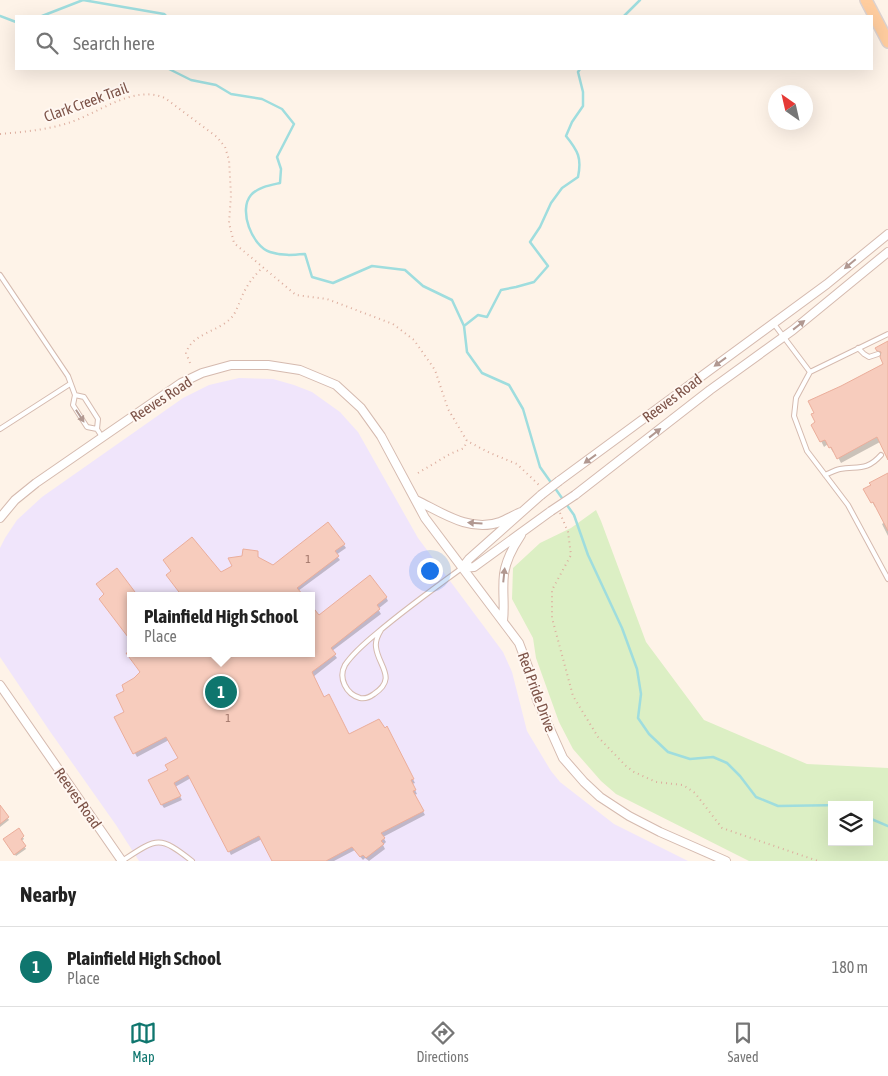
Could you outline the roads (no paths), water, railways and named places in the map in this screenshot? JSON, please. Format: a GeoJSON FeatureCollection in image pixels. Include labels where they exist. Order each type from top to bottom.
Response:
{"type":"FeatureCollection","features":[{"type":"Feature","properties":{"kind":"main road"},"geometry":{"type":"LineString","coordinates":[[866,0],[888,42]]}},
{"type":"Feature","properties":{"kind":"street","name":"Reeves Road"},"geometry":{"type":"LineString","coordinates":[[462,568],[468,559],[521,512],[540,491],[560,481],[827,284],[888,234]]}},
{"type":"Feature","properties":{"kind":"street","name":"Reeves Road"},"geometry":{"type":"LineString","coordinates":[[462,568],[474,567],[522,534],[710,390],[784,336],[888,252]]}},
{"type":"Feature","properties":{"kind":"street","name":"Reeves Road"},"geometry":{"type":"LineString","coordinates":[[0,518],[15,500],[36,483],[181,383],[202,373],[231,365],[268,365],[300,370],[336,385],[361,408],[381,436],[425,518],[462,568]]}},
{"type":"Feature","properties":{"kind":"street"},"geometry":{"type":"LineString","coordinates":[[415,499],[444,515],[472,524],[498,523],[521,512]]}},
{"type":"Feature","properties":{"kind":"street"},"geometry":{"type":"LineString","coordinates":[[503,621],[506,561],[522,534]]}},
{"type":"Feature","properties":{"kind":"street","name":"Red Pride Drive"},"geometry":{"type":"LineString","coordinates":[[462,568],[519,642],[530,672],[537,700],[563,758],[584,782],[600,797],[629,816],[726,861]]}},
{"type":"Feature","properties":{"kind":"street","name":"Reeves Road"},"geometry":{"type":"LineString","coordinates":[[0,685],[122,861]]}},
{"type":"Feature","properties":{"kind":"lane"},"geometry":{"type":"LineString","coordinates":[[0,275],[68,376],[75,395],[73,405],[87,427],[98,429]]}},
{"type":"Feature","properties":{"kind":"lane"},"geometry":{"type":"LineString","coordinates":[[773,323],[810,372]]}},
{"type":"Feature","properties":{"kind":"lane"},"geometry":{"type":"LineString","coordinates":[[888,334],[810,372],[796,398],[794,416],[807,451],[848,505],[888,578]]}},
{"type":"Feature","properties":{"kind":"lane"},"geometry":{"type":"LineString","coordinates":[[858,348],[869,357],[878,354]]}},
{"type":"Feature","properties":{"kind":"lane"},"geometry":{"type":"LineString","coordinates":[[0,429],[70,384]]}},
{"type":"Feature","properties":{"kind":"lane"},"geometry":{"type":"LineString","coordinates":[[75,395],[84,397],[98,419],[98,429],[102,437]]}},
{"type":"Feature","properties":{"kind":"lane"},"geometry":{"type":"LineString","coordinates":[[825,475],[839,470],[868,466],[881,456]]}},
{"type":"Feature","properties":{"kind":"lane"},"geometry":{"type":"LineString","coordinates":[[381,630],[376,639],[376,648],[385,671],[386,681],[380,690],[370,697],[362,699],[352,694],[344,684],[341,676],[345,665],[362,646],[381,630],[462,568]]}},
{"type":"Feature","properties":{"kind":"lane"},"geometry":{"type":"LineString","coordinates":[[122,861],[144,847],[158,842],[171,845],[192,861]]}},
{"type":"Feature","properties":{"kind":"waterway"},"geometry":{"type":"LineString","coordinates":[[83,0],[165,15]]}},
{"type":"Feature","properties":{"kind":"waterway"},"geometry":{"type":"LineString","coordinates":[[45,15],[83,0]]}},
{"type":"Feature","properties":{"kind":"waterway"},"geometry":{"type":"LineString","coordinates":[[625,15],[640,0]]}},
{"type":"Feature","properties":{"kind":"waterway"},"geometry":{"type":"LineString","coordinates":[[0,16],[15,22]]}},
{"type":"Feature","properties":{"kind":"waterway"},"geometry":{"type":"LineString","coordinates":[[171,70],[191,80],[216,85],[231,94],[262,99],[282,109],[294,124],[277,157],[281,169],[280,183],[257,190],[247,202],[246,209],[249,227],[263,248],[279,254],[305,254],[312,277],[333,283],[372,266],[405,270],[423,286],[452,300],[464,326],[467,352],[482,373],[509,385],[523,409],[540,467],[574,515],[588,555],[622,628],[637,669],[641,694],[638,718],[649,734],[668,752],[690,759],[713,757],[727,763],[756,797],[778,806],[828,805]]}},
{"type":"Feature","properties":{"kind":"waterway"},"geometry":{"type":"LineString","coordinates":[[464,326],[478,315],[487,317],[501,290],[534,282],[548,266],[530,242],[540,227],[551,203],[562,188],[578,177],[580,165],[578,155],[566,136],[572,122],[583,106],[583,92],[578,72],[579,70]]}},
{"type":"Feature","properties":{"kind":"waterway"},"geometry":{"type":"LineString","coordinates":[[873,820],[888,826]]}},
{"type":"Feature","properties":{"kind":"place","name":"Plainfield High School"},"geometry":{"type":"Point","coordinates":[221,692]}}]}
